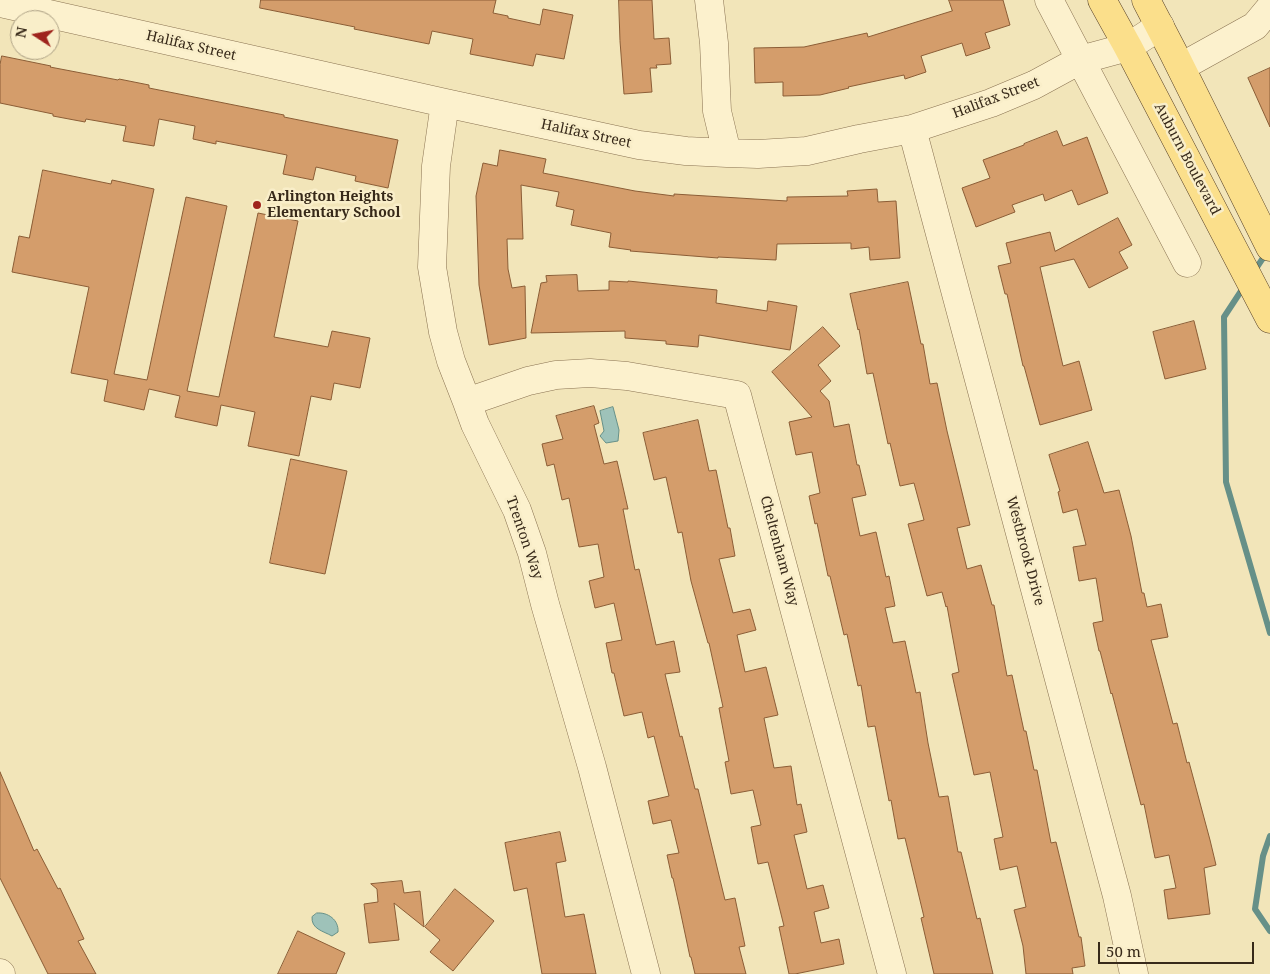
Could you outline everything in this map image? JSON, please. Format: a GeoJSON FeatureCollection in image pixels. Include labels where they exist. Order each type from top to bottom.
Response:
{"type":"FeatureCollection","features":[{"type":"Feature","properties":{"kind":"main road","name":"Auburn Boulevard"},"geometry":{"type":"LineString","coordinates":[[1102,0],[1270,319]]}},
{"type":"Feature","properties":{"kind":"main road"},"geometry":{"type":"LineString","coordinates":[[1146,0],[1266,240]]}},
{"type":"Feature","properties":{"kind":"street"},"geometry":{"type":"LineString","coordinates":[[710,0],[717,111],[727,153]]}},
{"type":"Feature","properties":{"kind":"street"},"geometry":{"type":"LineString","coordinates":[[1049,0],[1187,263]]}},
{"type":"Feature","properties":{"kind":"street","name":"Halifax Street"},"geometry":{"type":"LineString","coordinates":[[0,3],[638,145],[686,151],[758,154],[806,152],[912,129],[991,103],[1034,85],[1080,60],[1128,47],[1160,26]]}},
{"type":"Feature","properties":{"kind":"street"},"geometry":{"type":"LineString","coordinates":[[1181,68],[1255,26],[1270,8]]}},
{"type":"Feature","properties":{"kind":"street","name":"Trenton Way"},"geometry":{"type":"LineString","coordinates":[[446,103],[436,166],[432,267],[443,332],[451,361],[467,402],[517,510],[532,553],[592,767],[646,974]]}},
{"type":"Feature","properties":{"kind":"street","name":"Westbrook Drive"},"geometry":{"type":"LineString","coordinates":[[912,129],[1114,886],[1134,974]]}},
{"type":"Feature","properties":{"kind":"street","name":"Cheltenham Way"},"geometry":{"type":"LineString","coordinates":[[467,402],[528,381],[556,375],[590,373],[627,376],[737,395],[892,974]]}},
{"type":"Feature","properties":{"kind":"water"},"geometry":{"type":"Polygon","coordinates":[[[613,407],[619,430],[618,441],[606,443],[600,436],[604,431],[600,411],[613,407]]]}},
{"type":"Feature","properties":{"kind":"water"},"geometry":{"type":"Polygon","coordinates":[[[317,913],[329,915],[335,920],[338,932],[332,936],[316,927],[313,924],[312,917],[317,913]]]}},
{"type":"Feature","properties":{"kind":"building"},"geometry":{"type":"Polygon","coordinates":[[[261,0],[496,0],[493,13],[540,25],[543,9],[573,15],[564,59],[536,54],[533,66],[470,54],[473,39],[432,31],[429,44],[260,8],[261,0]]]}},
{"type":"Feature","properties":{"kind":"building"},"geometry":{"type":"Polygon","coordinates":[[[619,0],[652,0],[654,39],[669,38],[671,64],[656,65],[657,68],[650,68],[652,92],[624,94],[619,0]]]}},
{"type":"Feature","properties":{"kind":"building"},"geometry":{"type":"Polygon","coordinates":[[[949,0],[1003,0],[1010,25],[985,33],[990,48],[966,56],[962,43],[921,56],[926,72],[905,79],[904,75],[820,95],[783,96],[783,82],[755,83],[754,48],[804,47],[867,33],[868,37],[952,11],[949,0]]]}},
{"type":"Feature","properties":{"kind":"building"},"geometry":{"type":"Polygon","coordinates":[[[2,56],[10,58],[10,60],[22,60],[149,85],[149,88],[398,140],[388,188],[355,181],[356,176],[316,167],[313,180],[283,174],[287,155],[216,141],[216,144],[193,139],[195,126],[159,119],[154,146],[123,141],[126,126],[86,119],[85,122],[0,103],[0,65],[2,56]]]}},
{"type":"Feature","properties":{"kind":"building"},"geometry":{"type":"Polygon","coordinates":[[[1270,68],[1270,127],[1248,78],[1270,68]]]}},
{"type":"Feature","properties":{"kind":"building"},"geometry":{"type":"Polygon","coordinates":[[[1057,131],[1063,146],[1087,137],[1108,193],[1078,205],[1072,190],[1045,201],[1043,194],[1012,205],[1015,212],[976,227],[962,188],[990,178],[983,160],[1057,131]]]}},
{"type":"Feature","properties":{"kind":"building"},"geometry":{"type":"Polygon","coordinates":[[[500,150],[546,159],[543,173],[635,191],[674,196],[674,194],[787,201],[787,197],[848,196],[847,191],[877,189],[878,202],[896,201],[900,258],[870,260],[869,247],[851,249],[851,243],[777,244],[776,260],[718,258],[630,251],[609,247],[611,233],[571,225],[574,210],[556,206],[559,192],[521,185],[523,239],[507,239],[508,269],[512,288],[525,286],[526,338],[489,345],[479,285],[476,196],[483,163],[497,166],[500,150]]]}},
{"type":"Feature","properties":{"kind":"building"},"geometry":{"type":"Polygon","coordinates":[[[43,170],[111,184],[112,180],[154,189],[114,374],[147,380],[186,197],[227,206],[187,391],[219,397],[258,213],[298,221],[274,337],[328,347],[332,331],[370,338],[360,388],[334,383],[331,400],[311,396],[299,456],[248,446],[255,412],[221,405],[217,426],[175,417],[180,396],[149,389],[144,410],[104,401],[108,380],[71,373],[89,287],[12,272],[19,236],[29,238],[43,170]]]}},
{"type":"Feature","properties":{"kind":"building"},"geometry":{"type":"Polygon","coordinates":[[[1118,218],[1132,245],[1119,252],[1128,268],[1089,288],[1074,259],[1040,267],[1063,366],[1079,361],[1092,410],[1040,425],[1023,366],[1007,294],[1005,294],[998,266],[1011,263],[1006,243],[1050,232],[1055,251],[1118,218]]]}},
{"type":"Feature","properties":{"kind":"building"},"geometry":{"type":"Polygon","coordinates":[[[577,275],[578,291],[609,290],[609,281],[628,281],[717,290],[716,303],[767,311],[768,301],[797,306],[790,350],[699,335],[698,347],[666,344],[666,341],[625,338],[625,331],[531,333],[541,283],[547,282],[546,276],[577,275]]]}},
{"type":"Feature","properties":{"kind":"building"},"geometry":{"type":"Polygon","coordinates":[[[908,282],[921,344],[923,344],[930,384],[937,383],[970,525],[957,528],[967,569],[981,565],[992,605],[994,605],[1007,676],[1012,675],[1034,770],[1037,770],[1051,843],[1056,842],[1079,937],[1081,937],[1085,966],[1072,968],[1073,974],[1026,974],[1023,946],[1014,910],[1026,907],[1017,866],[1000,870],[994,839],[1003,837],[990,772],[974,775],[952,674],[959,672],[947,606],[942,592],[927,596],[908,524],[924,520],[914,483],[900,486],[890,443],[888,444],[873,373],[867,374],[859,329],[850,294],[908,282]]]}},
{"type":"Feature","properties":{"kind":"building"},"geometry":{"type":"Polygon","coordinates":[[[1194,321],[1206,369],[1165,379],[1153,332],[1194,321]]]}},
{"type":"Feature","properties":{"kind":"building"},"geometry":{"type":"Polygon","coordinates":[[[823,327],[840,346],[818,365],[831,381],[820,391],[829,401],[834,427],[849,424],[857,465],[859,465],[866,495],[852,498],[860,536],[876,532],[886,577],[889,576],[895,606],[885,608],[893,643],[905,641],[916,693],[920,692],[939,797],[948,796],[958,852],[961,852],[977,919],[980,918],[993,974],[934,974],[921,918],[924,917],[905,838],[898,839],[875,726],[868,727],[861,685],[858,686],[847,634],[844,635],[830,576],[828,576],[817,523],[815,524],[809,496],[820,493],[812,452],[796,455],[789,422],[812,417],[772,372],[823,327]]]}},
{"type":"Feature","properties":{"kind":"building"},"geometry":{"type":"Polygon","coordinates":[[[594,406],[599,423],[594,425],[604,464],[617,461],[628,509],[623,509],[635,570],[639,569],[656,645],[674,641],[680,672],[665,674],[680,737],[682,736],[695,789],[698,789],[725,900],[735,898],[745,946],[739,947],[746,974],[695,974],[667,855],[679,853],[671,820],[653,824],[648,801],[669,796],[654,736],[648,738],[642,712],[624,716],[606,643],[622,640],[614,603],[595,608],[589,581],[604,577],[598,544],[579,547],[569,498],[562,500],[554,464],[547,466],[542,444],[563,439],[556,416],[594,406]]]}},
{"type":"Feature","properties":{"kind":"building"},"geometry":{"type":"Polygon","coordinates":[[[698,420],[709,471],[716,470],[728,528],[730,528],[735,556],[719,559],[733,613],[750,609],[756,630],[737,635],[745,672],[766,667],[778,715],[764,718],[774,768],[791,766],[797,805],[801,804],[807,832],[794,835],[807,889],[823,885],[829,908],[814,912],[821,943],[839,939],[844,964],[789,974],[779,927],[784,926],[768,862],[758,864],[751,827],[761,825],[753,790],[731,794],[725,762],[729,761],[719,708],[723,707],[709,643],[691,581],[682,532],[678,533],[666,477],[654,480],[643,433],[698,420]]]}},
{"type":"Feature","properties":{"kind":"building"},"geometry":{"type":"Polygon","coordinates":[[[1088,442],[1104,493],[1119,490],[1131,536],[1142,593],[1144,593],[1147,607],[1161,604],[1168,637],[1151,640],[1173,724],[1177,723],[1187,763],[1189,762],[1216,865],[1204,868],[1210,914],[1168,919],[1164,890],[1176,888],[1169,855],[1155,858],[1144,804],[1141,805],[1099,651],[1093,623],[1103,621],[1096,578],[1079,581],[1073,547],[1086,545],[1077,509],[1063,513],[1058,492],[1060,491],[1049,455],[1088,442]]]}},
{"type":"Feature","properties":{"kind":"building"},"geometry":{"type":"Polygon","coordinates":[[[291,459],[347,471],[325,574],[270,563],[291,459]]]}},
{"type":"Feature","properties":{"kind":"building"},"geometry":{"type":"Polygon","coordinates":[[[0,772],[34,851],[37,849],[58,889],[60,888],[84,939],[78,941],[96,974],[48,974],[0,878],[0,772]]]}},
{"type":"Feature","properties":{"kind":"building"},"geometry":{"type":"Polygon","coordinates":[[[560,832],[566,861],[556,863],[565,917],[584,914],[596,974],[542,974],[527,888],[514,891],[505,843],[560,832]]]}},
{"type":"Feature","properties":{"kind":"building"},"geometry":{"type":"Polygon","coordinates":[[[402,881],[404,893],[420,891],[424,927],[394,903],[399,940],[369,943],[364,904],[378,902],[377,889],[371,884],[402,881]]]}},
{"type":"Feature","properties":{"kind":"building"},"geometry":{"type":"Polygon","coordinates":[[[455,889],[494,921],[453,971],[430,952],[440,940],[425,927],[455,889]]]}},
{"type":"Feature","properties":{"kind":"building"},"geometry":{"type":"Polygon","coordinates":[[[298,931],[345,953],[336,974],[278,974],[298,931]]]}},
{"type":"Feature","properties":{"kind":"waterway"},"geometry":{"type":"LineString","coordinates":[[1253,273],[1267,252]]}},
{"type":"Feature","properties":{"kind":"waterway"},"geometry":{"type":"LineString","coordinates":[[1245,285],[1224,317],[1226,482],[1270,633]]}},
{"type":"Feature","properties":{"kind":"waterway"},"geometry":{"type":"LineString","coordinates":[[1270,836],[1263,856],[1255,909],[1270,931]]}},
{"type":"Feature","properties":{"kind":"place","name":"Arlington Heights Elementary School"},"geometry":{"type":"Point","coordinates":[257,205]}}]}
